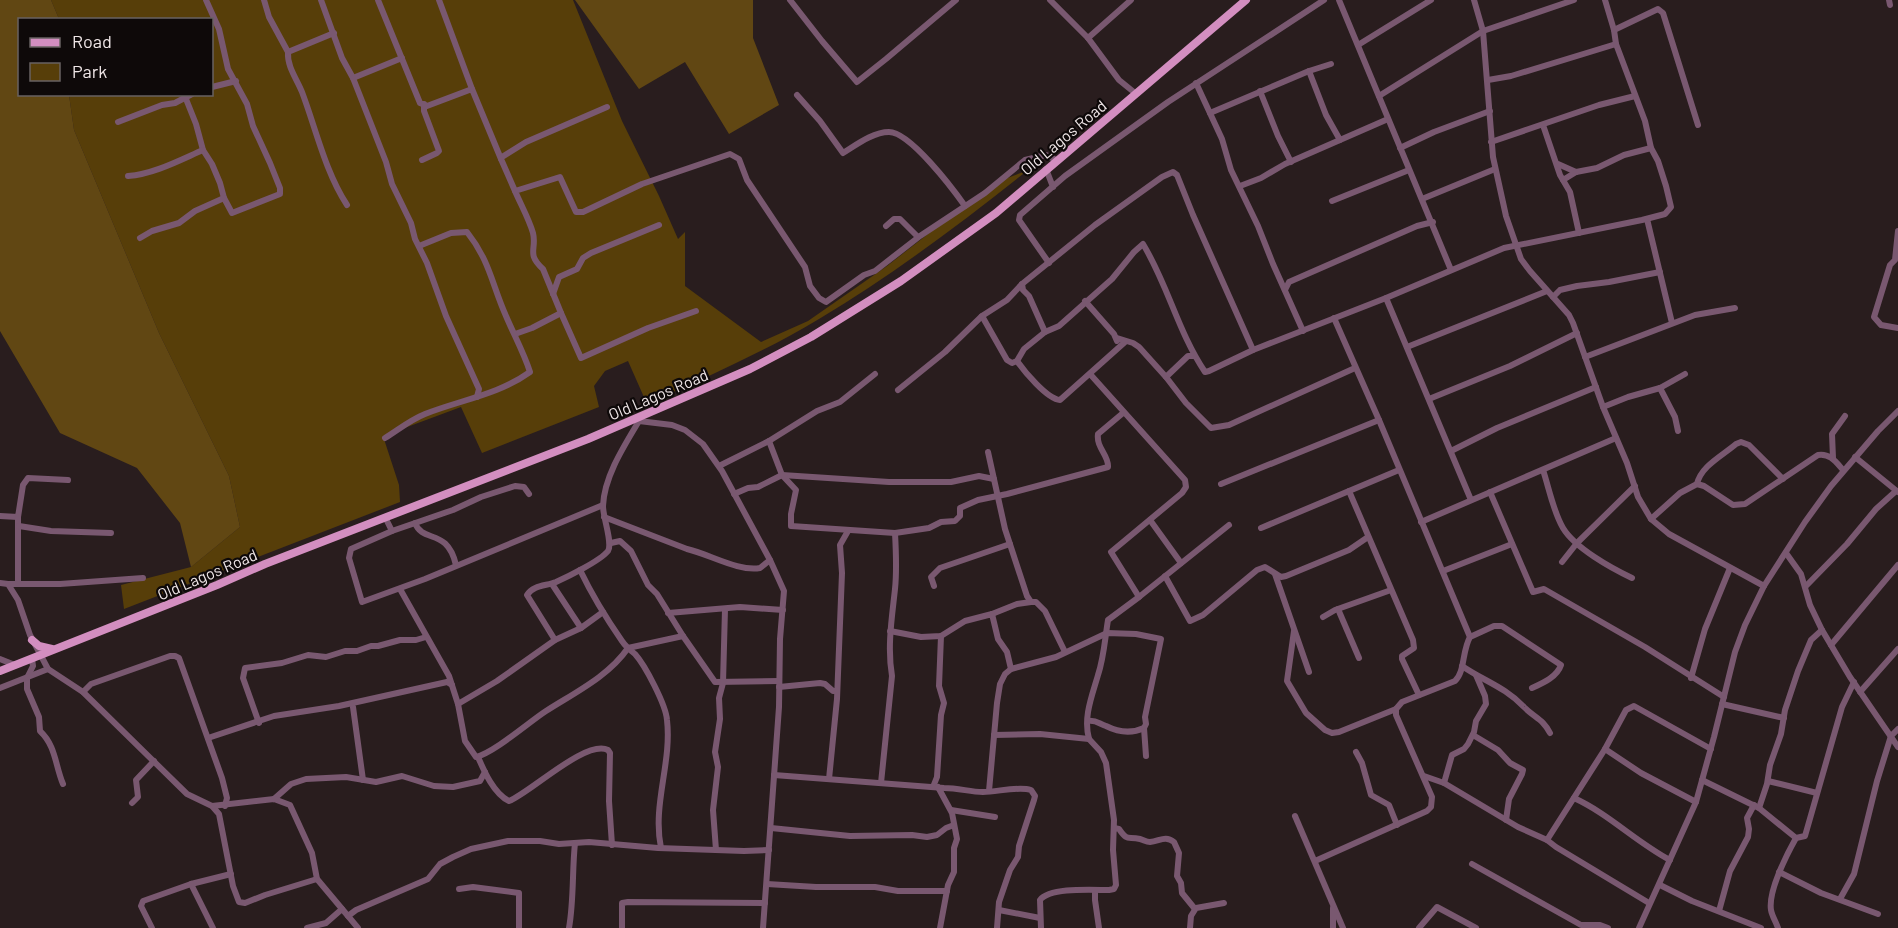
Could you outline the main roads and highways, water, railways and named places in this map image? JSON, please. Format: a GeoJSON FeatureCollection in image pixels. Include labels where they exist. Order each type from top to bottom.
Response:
{"type":"FeatureCollection","features":[{"type":"Feature","properties":{"kind":"main road","name":"Old Lagos Road"},"geometry":{"type":"LineString","coordinates":[[0,671],[638,419],[750,369],[811,337],[863,306],[996,213],[1246,0]]}},
{"type":"Feature","properties":{"kind":"main road"},"geometry":{"type":"LineString","coordinates":[[33,658],[32,640],[39,646],[55,650]]}}]}
